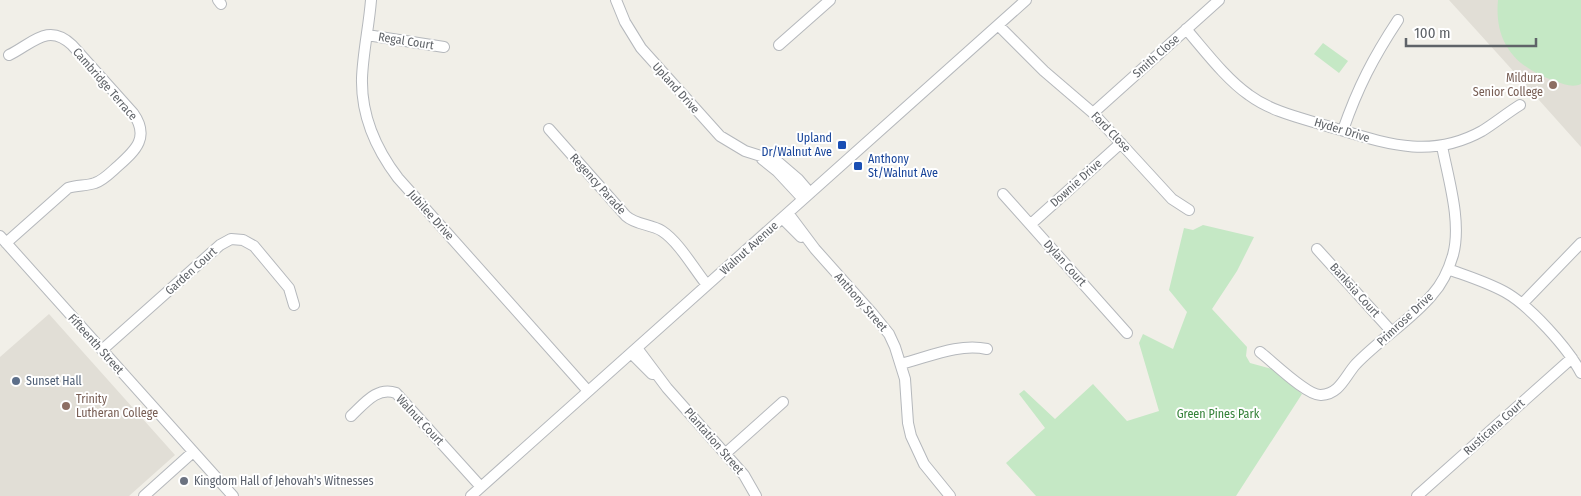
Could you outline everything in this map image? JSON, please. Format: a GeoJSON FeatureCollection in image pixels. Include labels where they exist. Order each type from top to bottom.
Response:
{"type":"FeatureCollection","features":[{"type":"Feature","properties":{"kind":"street","name":"Jubilee Drive"},"geometry":{"type":"LineString","coordinates":[[371,0],[362,77],[363,93],[368,120],[381,153],[398,178],[588,392]]}},
{"type":"Feature","properties":{"kind":"street","name":"Upland Drive"},"geometry":{"type":"LineString","coordinates":[[616,0],[625,22],[641,48],[711,126],[732,144],[757,156],[807,196]]}},
{"type":"Feature","properties":{"kind":"street"},"geometry":{"type":"LineString","coordinates":[[779,45],[830,0]]}},
{"type":"Feature","properties":{"kind":"street","name":"Walnut Avenue"},"geometry":{"type":"LineString","coordinates":[[472,496],[1026,0]]}},
{"type":"Feature","properties":{"kind":"street","name":"Smith Close"},"geometry":{"type":"LineString","coordinates":[[1093,113],[1219,0]]}},
{"type":"Feature","properties":{"kind":"street"},"geometry":{"type":"LineString","coordinates":[[1344,130],[1353,102],[1367,71],[1398,20]]}},
{"type":"Feature","properties":{"kind":"street","name":"Ford Close"},"geometry":{"type":"LineString","coordinates":[[1000,23],[1048,74],[1093,113],[1172,199],[1189,210]]}},
{"type":"Feature","properties":{"kind":"street","name":"Hyder Drive"},"geometry":{"type":"LineString","coordinates":[[1186,29],[1232,80],[1258,101],[1283,112],[1401,146],[1417,148],[1442,146],[1482,130],[1520,105]]}},
{"type":"Feature","properties":{"kind":"street","name":"Cambridge Terrace"},"geometry":{"type":"LineString","coordinates":[[3,240],[68,188],[95,183],[111,173],[137,148],[141,135],[140,126],[133,113],[72,45],[62,37],[47,35],[39,37],[9,55]]}},
{"type":"Feature","properties":{"kind":"street","name":"Regal Court"},"geometry":{"type":"LineString","coordinates":[[367,35],[444,47]]}},
{"type":"Feature","properties":{"kind":"street","name":"Regency Parade"},"geometry":{"type":"LineString","coordinates":[[549,130],[626,216],[634,222],[656,228],[668,235],[700,267],[710,283]]}},
{"type":"Feature","properties":{"kind":"street","name":"Downie Drive"},"geometry":{"type":"LineString","coordinates":[[1031,224],[1121,143]]}},
{"type":"Feature","properties":{"kind":"street","name":"Primrose Drive"},"geometry":{"type":"LineString","coordinates":[[1260,352],[1309,393],[1320,395],[1337,389],[1356,364],[1433,294],[1448,269],[1455,246],[1456,226],[1442,146]]}},
{"type":"Feature","properties":{"kind":"street","name":"Dylan Court"},"geometry":{"type":"LineString","coordinates":[[1003,194],[1127,333]]}},
{"type":"Feature","properties":{"kind":"street","name":"Anthony Street"},"geometry":{"type":"LineString","coordinates":[[785,215],[800,227],[815,249],[889,334],[905,379],[908,423],[911,436],[924,464],[950,496]]}},
{"type":"Feature","properties":{"kind":"street","name":"Garden Court"},"geometry":{"type":"LineString","coordinates":[[102,350],[220,245],[231,239],[243,240],[254,246],[289,288],[294,305]]}},
{"type":"Feature","properties":{"kind":"street","name":"Fifteenth Street"},"geometry":{"type":"LineString","coordinates":[[3,240],[233,496]]}},
{"type":"Feature","properties":{"kind":"street"},"geometry":{"type":"LineString","coordinates":[[1522,304],[1581,243]]}},
{"type":"Feature","properties":{"kind":"street","name":"Banksia Court"},"geometry":{"type":"LineString","coordinates":[[1317,249],[1392,332]]}},
{"type":"Feature","properties":{"kind":"street"},"geometry":{"type":"LineString","coordinates":[[1448,269],[1505,292],[1522,304],[1572,358],[1581,373]]}},
{"type":"Feature","properties":{"kind":"street"},"geometry":{"type":"LineString","coordinates":[[901,364],[959,348],[978,347],[987,349]]}},
{"type":"Feature","properties":{"kind":"street","name":"Plantation Street"},"geometry":{"type":"LineString","coordinates":[[634,351],[726,453],[744,475],[756,496]]}},
{"type":"Feature","properties":{"kind":"street","name":"Rusticana Court"},"geometry":{"type":"LineString","coordinates":[[1417,496],[1572,358]]}},
{"type":"Feature","properties":{"kind":"street","name":"Walnut Court"},"geometry":{"type":"LineString","coordinates":[[351,416],[376,394],[386,391],[396,393],[481,487]]}},
{"type":"Feature","properties":{"kind":"street"},"geometry":{"type":"LineString","coordinates":[[726,453],[783,402]]}},
{"type":"Feature","properties":{"kind":"street"},"geometry":{"type":"LineString","coordinates":[[144,496],[194,452]]}},
{"type":"Feature","properties":{"kind":"shaded area","name":"Mildura Senior College"},"geometry":{"type":"Polygon","coordinates":[[[1449,0],[1581,0],[1581,147],[1506,63],[1449,0]]]}},
{"type":"Feature","properties":{"kind":"shaded area","name":"Trinity Lutheran College"},"geometry":{"type":"Polygon","coordinates":[[[49,314],[175,455],[129,496],[0,496],[0,357],[49,314]]]}},
{"type":"Feature","properties":{"kind":"green space"},"geometry":{"type":"Polygon","coordinates":[[[1498,0],[1581,0],[1581,84],[1571,86],[1541,76],[1529,69],[1510,52],[1500,29],[1498,0]]]}},
{"type":"Feature","properties":{"kind":"green space"},"geometry":{"type":"Polygon","coordinates":[[[1323,43],[1348,61],[1339,73],[1314,54],[1323,43]]]}},
{"type":"Feature","properties":{"kind":"green space","name":"Green Pines Park"},"geometry":{"type":"Polygon","coordinates":[[[1203,225],[1254,237],[1237,271],[1212,309],[1247,347],[1246,356],[1250,363],[1272,369],[1302,394],[1236,496],[1036,496],[1006,463],[1045,428],[1019,394],[1024,390],[1055,419],[1093,384],[1127,421],[1159,411],[1139,343],[1143,334],[1173,349],[1187,312],[1169,290],[1184,228],[1193,230],[1203,225]]]}},
{"type":"Feature","properties":{"kind":"place","name":"Mildura Senior College"},"geometry":{"type":"Point","coordinates":[1553,85]}},
{"type":"Feature","properties":{"kind":"place","name":"Upland Dr/Walnut Ave"},"geometry":{"type":"Point","coordinates":[842,145]}},
{"type":"Feature","properties":{"kind":"place","name":"Anthony St/Walnut Ave"},"geometry":{"type":"Point","coordinates":[858,166]}},
{"type":"Feature","properties":{"kind":"place","name":"Sunset Hall"},"geometry":{"type":"Point","coordinates":[16,381]}},
{"type":"Feature","properties":{"kind":"place","name":"Trinity Lutheran College"},"geometry":{"type":"Point","coordinates":[66,406]}},
{"type":"Feature","properties":{"kind":"place","name":"Kingdom Hall of Jehovah's Witnesses"},"geometry":{"type":"Point","coordinates":[184,481]}}]}
